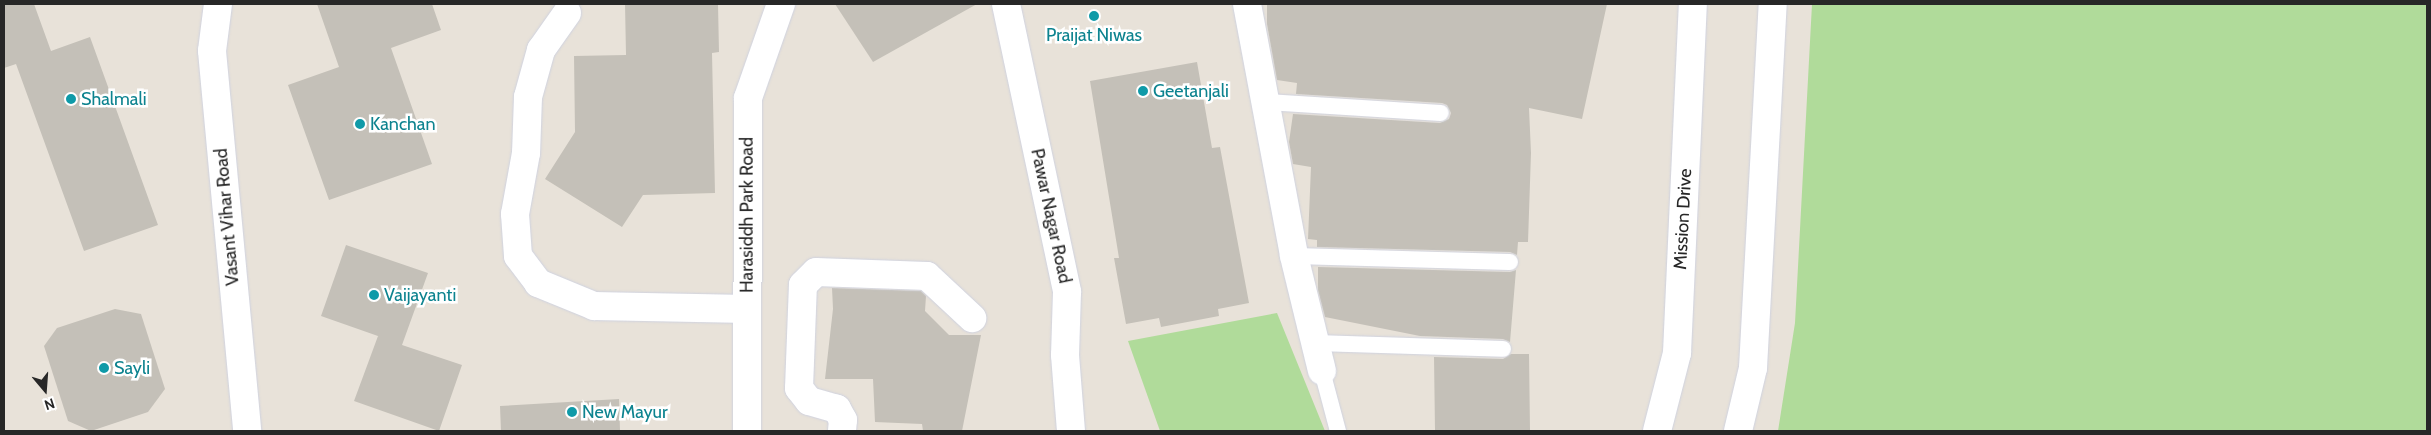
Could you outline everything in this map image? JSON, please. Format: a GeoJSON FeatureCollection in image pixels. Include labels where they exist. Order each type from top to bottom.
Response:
{"type":"FeatureCollection","features":[{"type":"Feature","properties":{"kind":"street","name":"Vasant Vihar Road"},"geometry":{"type":"LineString","coordinates":[[218,4],[212,51],[247,431]]}},
{"type":"Feature","properties":{"kind":"street","name":"Harasiddh Park Road"},"geometry":{"type":"LineString","coordinates":[[747,431],[748,98],[781,4]]}},
{"type":"Feature","properties":{"kind":"street","name":"Pawar Nagar Road"},"geometry":{"type":"LineString","coordinates":[[1006,4],[1067,292],[1065,355],[1072,431]]}},
{"type":"Feature","properties":{"kind":"street"},"geometry":{"type":"LineString","coordinates":[[1247,4],[1267,102],[1294,256],[1322,371]]}},
{"type":"Feature","properties":{"kind":"street","name":"Mission Drive"},"geometry":{"type":"LineString","coordinates":[[1657,431],[1677,353],[1693,4]]}},
{"type":"Feature","properties":{"kind":"street"},"geometry":{"type":"LineString","coordinates":[[1738,431],[1753,368],[1773,4]]}},
{"type":"Feature","properties":{"kind":"street"},"geometry":{"type":"LineString","coordinates":[[567,13],[541,50],[528,97],[526,153],[515,214],[518,256],[538,283],[594,306],[747,309]]}},
{"type":"Feature","properties":{"kind":"street"},"geometry":{"type":"LineString","coordinates":[[842,431],[844,420],[837,409],[809,401],[799,388],[803,285],[816,272],[927,276],[972,318]]}},
{"type":"Feature","properties":{"kind":"lane"},"geometry":{"type":"LineString","coordinates":[[1267,102],[1440,113]]}},
{"type":"Feature","properties":{"kind":"lane"},"geometry":{"type":"LineString","coordinates":[[1294,256],[1510,262]]}},
{"type":"Feature","properties":{"kind":"lane"},"geometry":{"type":"LineString","coordinates":[[1316,343],[1503,349]]}},
{"type":"Feature","properties":{"kind":"lane"},"geometry":{"type":"LineString","coordinates":[[1322,371],[1338,431]]}},
{"type":"Feature","properties":{"kind":"green space"},"geometry":{"type":"Polygon","coordinates":[[[1812,4],[2427,4],[2427,431],[1778,431],[1795,323],[1812,4]]]}},
{"type":"Feature","properties":{"kind":"green space"},"geometry":{"type":"Polygon","coordinates":[[[1277,313],[1325,431],[1160,431],[1128,341],[1277,313]]]}},
{"type":"Feature","properties":{"kind":"building"},"geometry":{"type":"Polygon","coordinates":[[[4,4],[34,4],[51,51],[90,37],[158,225],[84,251],[16,64],[4,68],[4,4]]]}},
{"type":"Feature","properties":{"kind":"building","name":"Kanchan"},"geometry":{"type":"Polygon","coordinates":[[[317,4],[432,4],[441,30],[391,48],[432,164],[329,200],[288,85],[339,67],[317,4]]]}},
{"type":"Feature","properties":{"kind":"building"},"geometry":{"type":"Polygon","coordinates":[[[625,4],[718,4],[719,52],[712,53],[715,193],[643,195],[622,227],[545,179],[575,132],[574,56],[626,55],[625,4]]]}},
{"type":"Feature","properties":{"kind":"building"},"geometry":{"type":"Polygon","coordinates":[[[835,4],[977,4],[873,62],[835,4]]]}},
{"type":"Feature","properties":{"kind":"building"},"geometry":{"type":"Polygon","coordinates":[[[1267,4],[1607,4],[1582,119],[1529,108],[1531,153],[1528,242],[1518,242],[1517,255],[1510,252],[1317,247],[1317,240],[1308,239],[1311,167],[1293,164],[1289,142],[1293,114],[1440,123],[1449,119],[1451,113],[1447,105],[1442,103],[1296,94],[1297,83],[1277,80],[1267,24],[1267,4]]]}},
{"type":"Feature","properties":{"kind":"building"},"geometry":{"type":"Polygon","coordinates":[[[1197,62],[1212,148],[1220,147],[1249,303],[1218,309],[1219,316],[1161,327],[1159,318],[1126,324],[1114,258],[1119,258],[1090,81],[1197,62]]]}},
{"type":"Feature","properties":{"kind":"building"},"geometry":{"type":"Polygon","coordinates":[[[346,245],[428,273],[402,345],[462,365],[439,431],[354,401],[378,336],[321,316],[346,245]]]}},
{"type":"Feature","properties":{"kind":"building"},"geometry":{"type":"Polygon","coordinates":[[[1318,267],[1510,272],[1516,270],[1510,342],[1503,339],[1420,336],[1325,317],[1318,290],[1318,267]]]}},
{"type":"Feature","properties":{"kind":"building"},"geometry":{"type":"Polygon","coordinates":[[[832,288],[921,291],[926,296],[925,311],[949,335],[981,335],[962,431],[923,431],[922,424],[875,422],[873,379],[825,379],[833,309],[832,288]]]}},
{"type":"Feature","properties":{"kind":"building","name":"Sayli"},"geometry":{"type":"Polygon","coordinates":[[[115,309],[141,314],[165,389],[148,412],[91,431],[68,421],[44,346],[57,328],[115,309]]]}},
{"type":"Feature","properties":{"kind":"building"},"geometry":{"type":"Polygon","coordinates":[[[1511,354],[1529,354],[1530,430],[1435,431],[1434,357],[1503,359],[1511,354]]]}},
{"type":"Feature","properties":{"kind":"building","name":"New Mayur"},"geometry":{"type":"Polygon","coordinates":[[[619,399],[620,431],[501,431],[500,406],[619,399]]]}},
{"type":"Feature","properties":{"kind":"place","name":"Praijat Niwas"},"geometry":{"type":"Point","coordinates":[1094,16]}},
{"type":"Feature","properties":{"kind":"place","name":"Geetanjali"},"geometry":{"type":"Point","coordinates":[1143,91]}},
{"type":"Feature","properties":{"kind":"place","name":"Shalmali"},"geometry":{"type":"Point","coordinates":[71,99]}},
{"type":"Feature","properties":{"kind":"place","name":"Kanchan"},"geometry":{"type":"Point","coordinates":[360,124]}},
{"type":"Feature","properties":{"kind":"place","name":"Vaijayanti"},"geometry":{"type":"Point","coordinates":[374,295]}},
{"type":"Feature","properties":{"kind":"place","name":"Sayli"},"geometry":{"type":"Point","coordinates":[104,368]}},
{"type":"Feature","properties":{"kind":"place","name":"New Mayur"},"geometry":{"type":"Point","coordinates":[572,412]}}]}
